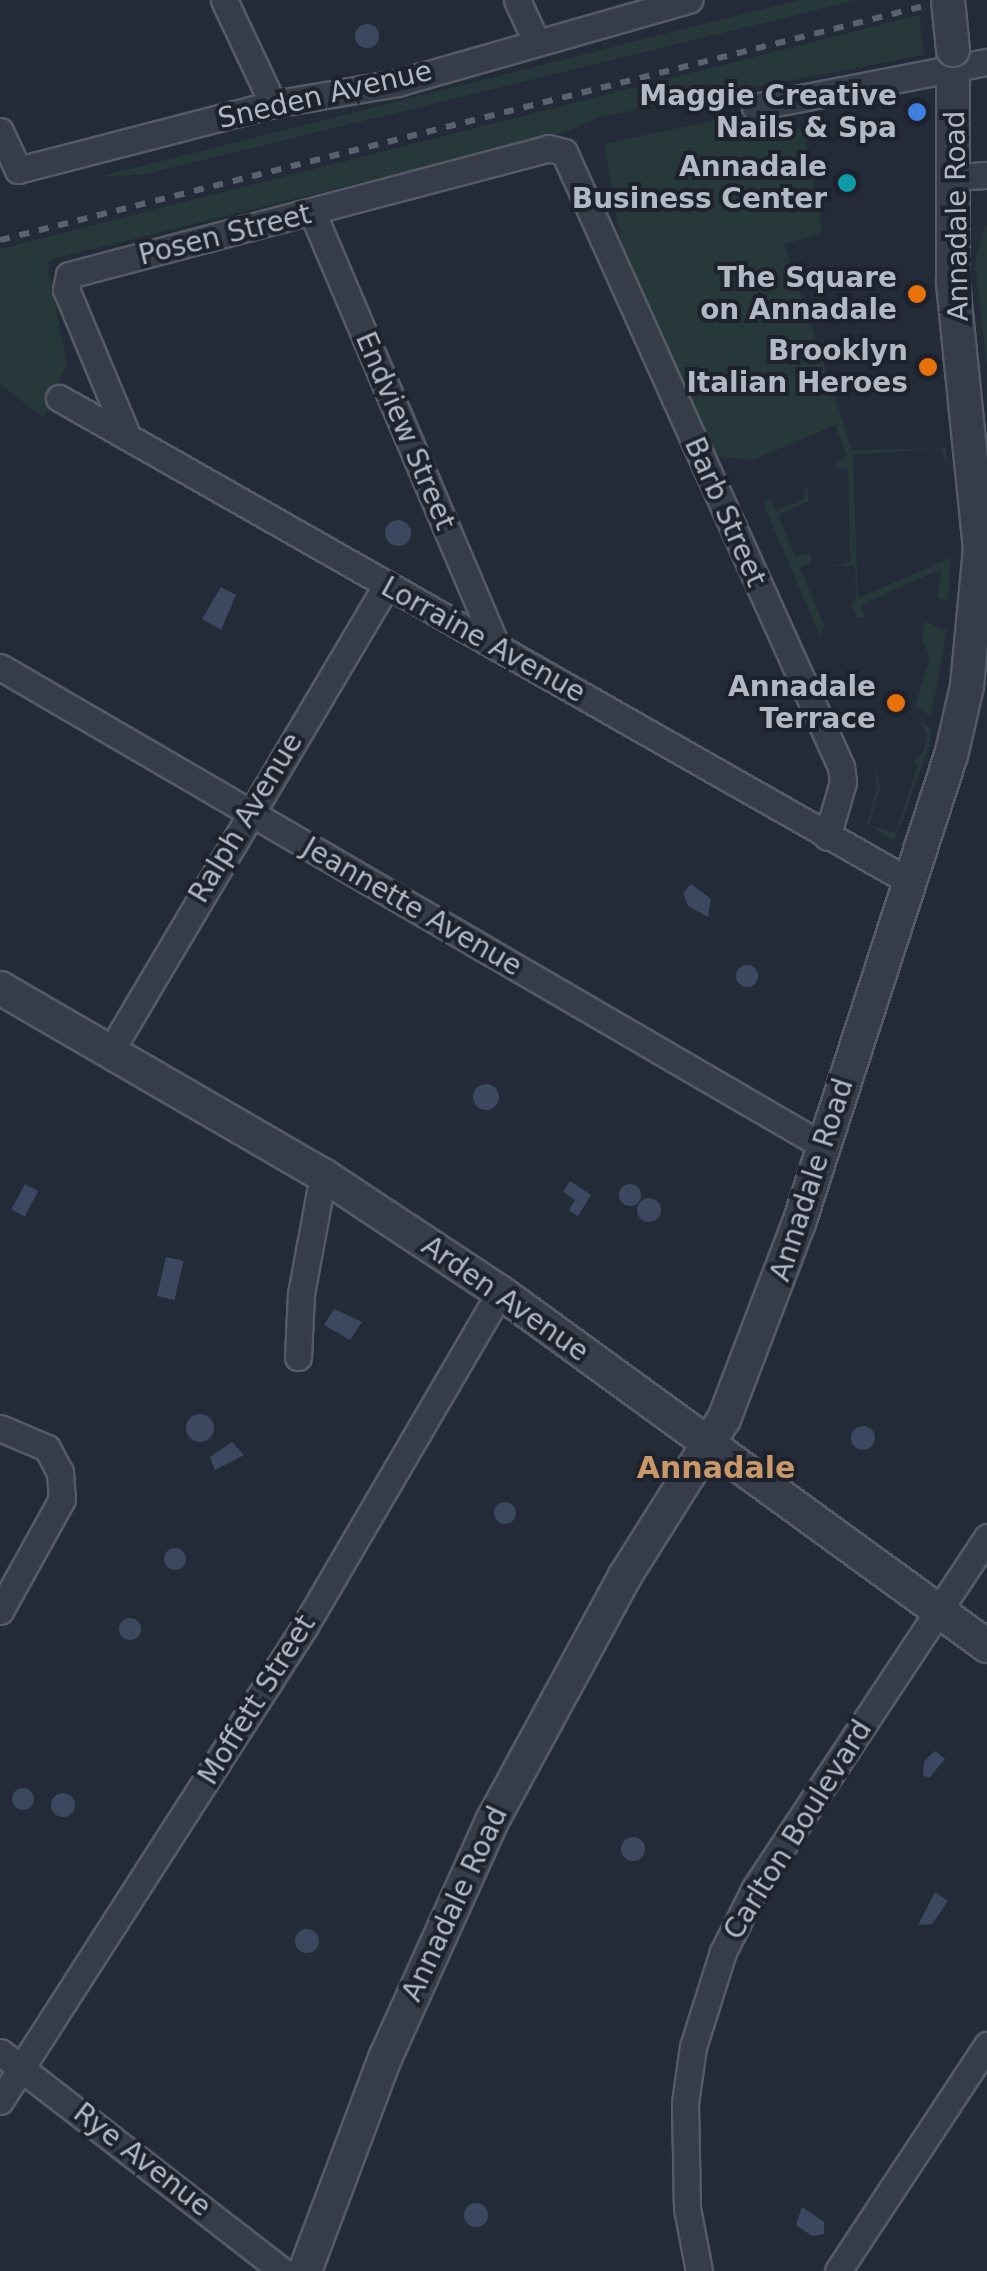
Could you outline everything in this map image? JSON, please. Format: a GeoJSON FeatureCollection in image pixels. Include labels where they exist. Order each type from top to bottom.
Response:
{"type":"FeatureCollection","features":[{"type":"Feature","properties":{"kind":"street"},"geometry":{"type":"LineString","coordinates":[[224,0],[273,104]]}},
{"type":"Feature","properties":{"kind":"street"},"geometry":{"type":"LineString","coordinates":[[517,0],[536,39]]}},
{"type":"Feature","properties":{"kind":"street","name":"Sneden Avenue"},"geometry":{"type":"LineString","coordinates":[[0,131],[18,170],[273,104],[397,83],[536,39],[689,0]]}},
{"type":"Feature","properties":{"kind":"street","name":"Annadale Road"},"geometry":{"type":"LineString","coordinates":[[305,2271],[386,2056],[492,1821],[625,1576],[708,1446],[754,1346],[825,1147],[907,880],[952,756],[976,618],[978,484],[953,281],[972,176],[948,0]]}},
{"type":"Feature","properties":{"kind":"street"},"geometry":{"type":"LineString","coordinates":[[755,107],[954,60],[987,62]]}},
{"type":"Feature","properties":{"kind":"street","name":"Posen Street"},"geometry":{"type":"LineString","coordinates":[[126,435],[66,289],[69,275],[313,214],[548,148]]}},
{"type":"Feature","properties":{"kind":"street","name":"Barb Street"},"geometry":{"type":"LineString","coordinates":[[548,148],[570,159],[840,767],[843,782],[827,837]]}},
{"type":"Feature","properties":{"kind":"street","name":"Endview Street"},"geometry":{"type":"LineString","coordinates":[[313,214],[498,648]]}},
{"type":"Feature","properties":{"kind":"street","name":"Lorraine Avenue"},"geometry":{"type":"LineString","coordinates":[[60,398],[907,880]]}},
{"type":"Feature","properties":{"kind":"street","name":"Ralph Avenue"},"geometry":{"type":"LineString","coordinates":[[110,1052],[386,586]]}},
{"type":"Feature","properties":{"kind":"street","name":"Jeannette Avenue"},"geometry":{"type":"LineString","coordinates":[[0,667],[825,1147]]}},
{"type":"Feature","properties":{"kind":"street","name":"Arden Avenue"},"geometry":{"type":"LineString","coordinates":[[0,988],[324,1176],[500,1292],[987,1646]]}},
{"type":"Feature","properties":{"kind":"street"},"geometry":{"type":"LineString","coordinates":[[298,1357],[301,1294],[324,1176]]}},
{"type":"Feature","properties":{"kind":"street","name":"Moffett Street"},"geometry":{"type":"LineString","coordinates":[[0,2101],[12,2065],[305,1626],[500,1292]]}},
{"type":"Feature","properties":{"kind":"street"},"geometry":{"type":"LineString","coordinates":[[0,1428],[48,1448],[60,1472],[62,1499],[0,1611]]}},
{"type":"Feature","properties":{"kind":"street","name":"Carlton Boulevard"},"geometry":{"type":"LineString","coordinates":[[699,2271],[683,2157],[685,2103],[706,1995],[755,1888],[987,1536]]}},
{"type":"Feature","properties":{"kind":"street"},"geometry":{"type":"LineString","coordinates":[[838,2271],[987,2045]]}},
{"type":"Feature","properties":{"kind":"street","name":"Rye Avenue"},"geometry":{"type":"LineString","coordinates":[[0,2052],[282,2271]]}},
{"type":"Feature","properties":{"kind":"shaded area"},"geometry":{"type":"Polygon","coordinates":[[[800,0],[857,0],[146,174],[98,177],[800,0]]]}},
{"type":"Feature","properties":{"kind":"shaded area"},"geometry":{"type":"Polygon","coordinates":[[[919,15],[924,55],[599,117],[565,132],[52,259],[47,265],[67,364],[44,418],[0,384],[0,249],[919,15]]]}},
{"type":"Feature","properties":{"kind":"shaded area"},"geometry":{"type":"Polygon","coordinates":[[[721,119],[745,136],[816,127],[806,142],[823,233],[784,244],[852,450],[939,448],[853,455],[858,598],[951,558],[948,601],[938,598],[941,569],[861,605],[865,618],[857,618],[850,603],[856,600],[855,566],[834,566],[850,561],[848,469],[833,467],[847,455],[835,425],[752,460],[713,456],[621,239],[604,144],[721,119]]]}},
{"type":"Feature","properties":{"kind":"shaded area"},"geometry":{"type":"Polygon","coordinates":[[[987,226],[987,367],[975,261],[987,226]]]}},
{"type":"Feature","properties":{"kind":"shaded area"},"geometry":{"type":"Polygon","coordinates":[[[806,482],[809,501],[778,515],[795,556],[811,553],[811,562],[800,568],[824,626],[821,638],[763,503],[770,499],[776,511],[804,499],[806,482]]]}},
{"type":"Feature","properties":{"kind":"shaded area"},"geometry":{"type":"Polygon","coordinates":[[[925,622],[947,630],[931,716],[915,706],[930,658],[921,636],[925,622]]]}},
{"type":"Feature","properties":{"kind":"shaded area"},"geometry":{"type":"Polygon","coordinates":[[[920,720],[932,731],[930,744],[894,842],[870,825],[896,833],[918,765],[914,761],[923,753],[927,736],[920,720]]]}},
{"type":"Feature","properties":{"kind":"shaded area"},"geometry":{"type":"Polygon","coordinates":[[[875,760],[880,787],[869,825],[877,789],[875,760]]]}},
{"type":"Feature","properties":{"kind":"water"},"geometry":{"type":"Polygon","coordinates":[[[367,24],[379,36],[367,48],[355,36],[367,24]]]}},
{"type":"Feature","properties":{"kind":"water"},"geometry":{"type":"Polygon","coordinates":[[[398,520],[407,524],[411,533],[407,542],[398,546],[389,542],[385,533],[389,524],[398,520]]]}},
{"type":"Feature","properties":{"kind":"water"},"geometry":{"type":"Polygon","coordinates":[[[221,587],[236,595],[221,630],[202,619],[221,587]]]}},
{"type":"Feature","properties":{"kind":"water"},"geometry":{"type":"Polygon","coordinates":[[[691,884],[711,899],[708,917],[688,906],[683,893],[691,884]]]}},
{"type":"Feature","properties":{"kind":"water"},"geometry":{"type":"Polygon","coordinates":[[[747,965],[755,968],[755,984],[747,987],[739,984],[736,976],[739,968],[747,965]]]}},
{"type":"Feature","properties":{"kind":"water"},"geometry":{"type":"Polygon","coordinates":[[[486,1084],[495,1088],[499,1097],[495,1106],[486,1110],[477,1106],[473,1097],[477,1088],[486,1084]]]}},
{"type":"Feature","properties":{"kind":"water"},"geometry":{"type":"Polygon","coordinates":[[[570,1181],[591,1195],[578,1216],[569,1210],[575,1200],[563,1192],[570,1181]]]}},
{"type":"Feature","properties":{"kind":"water"},"geometry":{"type":"Polygon","coordinates":[[[25,1184],[38,1191],[25,1217],[11,1210],[25,1184]]]}},
{"type":"Feature","properties":{"kind":"water"},"geometry":{"type":"Polygon","coordinates":[[[630,1184],[638,1187],[638,1203],[630,1206],[622,1203],[619,1195],[622,1187],[630,1184]]]}},
{"type":"Feature","properties":{"kind":"water"},"geometry":{"type":"Polygon","coordinates":[[[649,1198],[661,1210],[649,1222],[637,1210],[649,1198]]]}},
{"type":"Feature","properties":{"kind":"water"},"geometry":{"type":"Polygon","coordinates":[[[166,1257],[184,1261],[175,1300],[157,1296],[166,1257]]]}},
{"type":"Feature","properties":{"kind":"water"},"geometry":{"type":"Polygon","coordinates":[[[334,1309],[362,1322],[350,1340],[324,1325],[334,1309]]]}},
{"type":"Feature","properties":{"kind":"water"},"geometry":{"type":"Polygon","coordinates":[[[200,1414],[210,1418],[214,1428],[210,1438],[200,1442],[190,1438],[186,1428],[190,1418],[200,1414]]]}},
{"type":"Feature","properties":{"kind":"water"},"geometry":{"type":"Polygon","coordinates":[[[863,1426],[872,1429],[872,1447],[863,1450],[854,1447],[851,1438],[854,1429],[863,1426]]]}},
{"type":"Feature","properties":{"kind":"water"},"geometry":{"type":"Polygon","coordinates":[[[232,1442],[244,1455],[215,1470],[210,1457],[232,1442]]]}},
{"type":"Feature","properties":{"kind":"water"},"geometry":{"type":"Polygon","coordinates":[[[501,1502],[509,1502],[516,1513],[509,1524],[501,1524],[494,1517],[494,1509],[501,1502]]]}},
{"type":"Feature","properties":{"kind":"water"},"geometry":{"type":"Polygon","coordinates":[[[175,1548],[183,1551],[183,1567],[175,1570],[167,1567],[164,1559],[167,1551],[175,1548]]]}},
{"type":"Feature","properties":{"kind":"water"},"geometry":{"type":"Polygon","coordinates":[[[130,1618],[138,1621],[138,1637],[130,1640],[122,1637],[119,1629],[122,1621],[130,1618]]]}},
{"type":"Feature","properties":{"kind":"water"},"geometry":{"type":"Polygon","coordinates":[[[935,1751],[945,1759],[929,1778],[923,1775],[924,1761],[935,1751]]]}},
{"type":"Feature","properties":{"kind":"water"},"geometry":{"type":"Polygon","coordinates":[[[23,1788],[31,1791],[31,1807],[23,1810],[15,1807],[12,1799],[15,1791],[23,1788]]]}},
{"type":"Feature","properties":{"kind":"water"},"geometry":{"type":"Polygon","coordinates":[[[63,1793],[75,1805],[63,1817],[51,1805],[63,1793]]]}},
{"type":"Feature","properties":{"kind":"water"},"geometry":{"type":"Polygon","coordinates":[[[633,1837],[645,1849],[633,1861],[621,1849],[633,1837]]]}},
{"type":"Feature","properties":{"kind":"water"},"geometry":{"type":"Polygon","coordinates":[[[935,1892],[948,1901],[932,1924],[918,1925],[935,1892]]]}},
{"type":"Feature","properties":{"kind":"water"},"geometry":{"type":"Polygon","coordinates":[[[307,1929],[319,1941],[307,1953],[295,1941],[307,1929]]]}},
{"type":"Feature","properties":{"kind":"water"},"geometry":{"type":"Polygon","coordinates":[[[476,2203],[488,2215],[476,2227],[464,2215],[476,2203]]]}},
{"type":"Feature","properties":{"kind":"water"},"geometry":{"type":"Polygon","coordinates":[[[802,2207],[824,2222],[824,2234],[812,2236],[796,2225],[802,2207]]]}},
{"type":"Feature","properties":{"kind":"railway"},"geometry":{"type":"LineString","coordinates":[[0,240],[948,0]]}},
{"type":"Feature","properties":{"kind":"place","name":"Maggie Creative Nails & Spa"},"geometry":{"type":"Point","coordinates":[917,112]}},
{"type":"Feature","properties":{"kind":"place","name":"Annadale Business Center"},"geometry":{"type":"Point","coordinates":[847,183]}},
{"type":"Feature","properties":{"kind":"place","name":"The Square on Annadale"},"geometry":{"type":"Point","coordinates":[917,294]}},
{"type":"Feature","properties":{"kind":"place","name":"Brooklyn Italian Heroes"},"geometry":{"type":"Point","coordinates":[928,367]}},
{"type":"Feature","properties":{"kind":"place","name":"Annadale Terrace"},"geometry":{"type":"Point","coordinates":[896,703]}},
{"type":"Feature","properties":{"kind":"district","name":"Annadale"},"geometry":{"type":"Point","coordinates":[716,1468]}}]}
